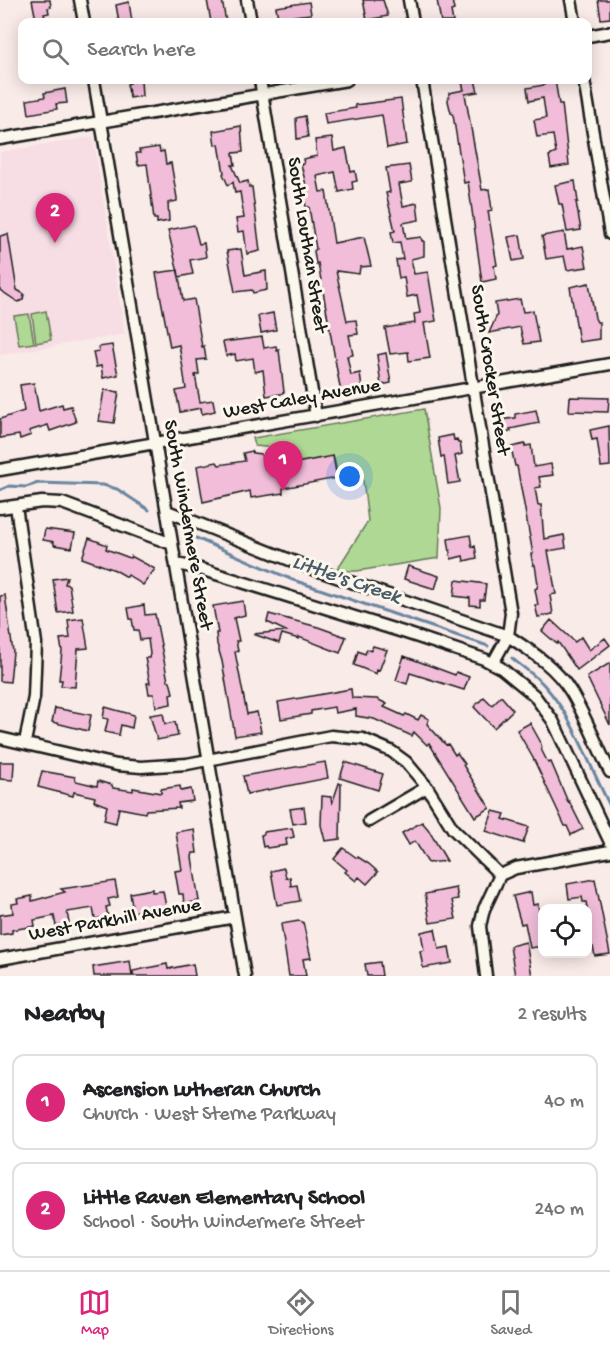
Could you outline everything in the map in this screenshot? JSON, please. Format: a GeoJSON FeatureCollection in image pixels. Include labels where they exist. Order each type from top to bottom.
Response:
{"type":"FeatureCollection","features":[{"type":"Feature","properties":{"kind":"street"},"geometry":{"type":"LineString","coordinates":[[80,0],[83,18]]}},
{"type":"Feature","properties":{"kind":"street"},"geometry":{"type":"LineString","coordinates":[[247,0],[250,18]]}},
{"type":"Feature","properties":{"kind":"street"},"geometry":{"type":"LineString","coordinates":[[409,0],[412,18]]}},
{"type":"Feature","properties":{"kind":"street"},"geometry":{"type":"LineString","coordinates":[[571,0],[574,18]]}},
{"type":"Feature","properties":{"kind":"street"},"geometry":{"type":"LineString","coordinates":[[592,35],[610,32]]}},
{"type":"Feature","properties":{"kind":"street","name":"South Windermere Street"},"geometry":{"type":"LineString","coordinates":[[95,84],[245,976]]}},
{"type":"Feature","properties":{"kind":"street","name":"South Louthan Street"},"geometry":{"type":"LineString","coordinates":[[261,84],[316,416]]}},
{"type":"Feature","properties":{"kind":"street"},"geometry":{"type":"LineString","coordinates":[[0,139],[323,84]]}},
{"type":"Feature","properties":{"kind":"street","name":"South Crocker Street"},"geometry":{"type":"LineString","coordinates":[[423,84],[511,613],[508,636],[493,663]]}},
{"type":"Feature","properties":{"kind":"street"},"geometry":{"type":"LineString","coordinates":[[585,84],[610,234]]}},
{"type":"Feature","properties":{"kind":"street","name":"West Caley Avenue"},"geometry":{"type":"LineString","coordinates":[[0,470],[610,364]]}},
{"type":"Feature","properties":{"kind":"street"},"geometry":{"type":"LineString","coordinates":[[0,508],[42,502],[62,504],[172,544]]}},
{"type":"Feature","properties":{"kind":"street"},"geometry":{"type":"LineString","coordinates":[[16,506],[36,643],[34,697],[25,742]]}},
{"type":"Feature","properties":{"kind":"street"},"geometry":{"type":"LineString","coordinates":[[167,511],[310,568],[508,636],[534,652],[556,673],[570,691],[610,772]]}},
{"type":"Feature","properties":{"kind":"street"},"geometry":{"type":"LineString","coordinates":[[176,564],[209,571],[493,663],[534,695],[553,721],[610,842]]}},
{"type":"Feature","properties":{"kind":"street"},"geometry":{"type":"LineString","coordinates":[[0,738],[117,765],[141,767],[164,767],[316,738],[347,736],[377,744],[406,762],[427,787],[453,830],[500,875]]}},
{"type":"Feature","properties":{"kind":"street"},"geometry":{"type":"LineString","coordinates":[[369,821],[427,787]]}},
{"type":"Feature","properties":{"kind":"street"},"geometry":{"type":"LineString","coordinates":[[486,976],[480,926],[484,909],[500,875],[516,868],[610,851]]}},
{"type":"Feature","properties":{"kind":"street","name":"West Parkhill Avenue"},"geometry":{"type":"LineString","coordinates":[[0,959],[235,917]]}},
{"type":"Feature","properties":{"kind":"shaded area"},"geometry":{"type":"Polygon","coordinates":[[[93,137],[125,334],[0,355],[0,152],[93,137]]]}},
{"type":"Feature","properties":{"kind":"green space"},"geometry":{"type":"Polygon","coordinates":[[[46,311],[51,340],[36,343],[32,314],[46,311]]]}},
{"type":"Feature","properties":{"kind":"green space"},"geometry":{"type":"Polygon","coordinates":[[[29,314],[34,343],[19,345],[14,316],[29,314]]]}},
{"type":"Feature","properties":{"kind":"green space"},"geometry":{"type":"Polygon","coordinates":[[[424,409],[441,508],[439,558],[357,571],[336,571],[368,521],[362,472],[338,476],[334,457],[278,467],[275,448],[255,446],[253,438],[424,409]]]}},
{"type":"Feature","properties":{"kind":"building"},"geometry":{"type":"Polygon","coordinates":[[[32,0],[50,0],[51,7],[48,8],[49,13],[44,14],[45,18],[36,18],[32,0]]]}},
{"type":"Feature","properties":{"kind":"building"},"geometry":{"type":"Polygon","coordinates":[[[207,0],[222,0],[225,18],[210,18],[207,0]]]}},
{"type":"Feature","properties":{"kind":"building"},"geometry":{"type":"Polygon","coordinates":[[[363,0],[383,0],[388,16],[367,18],[363,0]]]}},
{"type":"Feature","properties":{"kind":"building"},"geometry":{"type":"Polygon","coordinates":[[[437,0],[452,0],[454,10],[451,11],[452,18],[440,18],[437,0]]]}},
{"type":"Feature","properties":{"kind":"building"},"geometry":{"type":"Polygon","coordinates":[[[598,0],[610,0],[610,18],[601,19],[598,0]]]}},
{"type":"Feature","properties":{"kind":"building"},"geometry":{"type":"Polygon","coordinates":[[[129,2],[131,18],[118,18],[116,5],[129,2]]]}},
{"type":"Feature","properties":{"kind":"building"},"geometry":{"type":"Polygon","coordinates":[[[309,2],[311,14],[294,16],[294,18],[278,18],[276,7],[309,2]]]}},
{"type":"Feature","properties":{"kind":"building"},"geometry":{"type":"Polygon","coordinates":[[[127,84],[141,84],[142,96],[130,98],[127,84]]]}},
{"type":"Feature","properties":{"kind":"building"},"geometry":{"type":"Polygon","coordinates":[[[462,84],[476,84],[478,92],[465,94],[482,190],[489,189],[492,210],[488,211],[497,265],[494,266],[496,279],[482,282],[468,182],[464,183],[453,115],[448,101],[449,93],[464,90],[462,84]]]}},
{"type":"Feature","properties":{"kind":"building"},"geometry":{"type":"Polygon","coordinates":[[[556,84],[559,104],[562,104],[569,165],[551,168],[549,156],[556,153],[553,135],[537,137],[534,120],[546,118],[543,98],[529,101],[527,88],[556,84]]]}},
{"type":"Feature","properties":{"kind":"building"},"geometry":{"type":"Polygon","coordinates":[[[65,89],[67,103],[56,104],[57,109],[29,114],[27,100],[45,97],[44,93],[65,89]]]}},
{"type":"Feature","properties":{"kind":"building"},"geometry":{"type":"Polygon","coordinates":[[[401,99],[407,144],[387,148],[382,115],[326,124],[324,113],[356,108],[355,105],[401,99]]]}},
{"type":"Feature","properties":{"kind":"building"},"geometry":{"type":"Polygon","coordinates":[[[305,116],[308,137],[297,139],[296,118],[305,116]]]}},
{"type":"Feature","properties":{"kind":"building"},"geometry":{"type":"Polygon","coordinates":[[[241,126],[243,152],[233,153],[235,165],[232,165],[240,183],[248,181],[249,187],[252,187],[260,251],[247,254],[244,231],[238,232],[236,219],[244,218],[240,192],[235,193],[233,182],[228,185],[223,174],[219,144],[215,145],[213,131],[241,126]]]}},
{"type":"Feature","properties":{"kind":"building"},"geometry":{"type":"Polygon","coordinates":[[[332,138],[334,151],[346,148],[351,172],[355,171],[357,181],[352,182],[353,189],[339,192],[335,172],[317,176],[320,192],[326,191],[334,243],[364,237],[371,266],[360,267],[359,274],[336,271],[347,321],[356,320],[358,334],[349,335],[353,355],[347,356],[351,375],[360,373],[362,389],[341,393],[318,263],[316,264],[314,251],[316,249],[309,207],[306,207],[304,195],[308,194],[301,164],[304,164],[303,159],[317,156],[315,140],[332,138]]]}},
{"type":"Feature","properties":{"kind":"building"},"geometry":{"type":"Polygon","coordinates":[[[159,147],[160,152],[164,151],[166,164],[171,163],[177,201],[168,203],[169,221],[157,223],[157,219],[154,219],[147,164],[138,165],[136,153],[140,153],[139,150],[159,147]]]}},
{"type":"Feature","properties":{"kind":"building"},"geometry":{"type":"Polygon","coordinates":[[[409,165],[412,182],[399,184],[403,206],[417,203],[419,220],[403,223],[406,239],[421,237],[424,241],[424,256],[411,259],[414,274],[428,272],[436,321],[424,323],[430,358],[409,361],[408,352],[390,354],[385,328],[415,323],[414,314],[420,313],[417,295],[407,297],[404,277],[399,278],[396,260],[403,259],[400,242],[393,243],[391,232],[395,231],[386,193],[390,192],[386,168],[409,165]]]}},
{"type":"Feature","properties":{"kind":"building"},"geometry":{"type":"Polygon","coordinates":[[[575,181],[581,230],[567,232],[562,204],[559,204],[555,185],[575,181]]]}},
{"type":"Feature","properties":{"kind":"building"},"geometry":{"type":"Polygon","coordinates":[[[194,225],[199,244],[204,243],[206,257],[190,260],[193,274],[179,277],[168,230],[194,225]]]}},
{"type":"Feature","properties":{"kind":"building"},"geometry":{"type":"Polygon","coordinates":[[[564,232],[567,249],[583,246],[587,267],[567,270],[564,256],[546,259],[542,236],[564,232]]]}},
{"type":"Feature","properties":{"kind":"building"},"geometry":{"type":"Polygon","coordinates":[[[8,234],[17,290],[24,294],[23,300],[18,302],[0,290],[0,236],[8,234]]]}},
{"type":"Feature","properties":{"kind":"building"},"geometry":{"type":"Polygon","coordinates":[[[520,235],[524,259],[513,261],[508,237],[520,235]]]}},
{"type":"Feature","properties":{"kind":"building"},"geometry":{"type":"Polygon","coordinates":[[[241,249],[245,275],[266,271],[267,290],[253,293],[252,290],[235,292],[227,251],[241,249]]]}},
{"type":"Feature","properties":{"kind":"building"},"geometry":{"type":"Polygon","coordinates":[[[178,270],[183,301],[194,299],[202,347],[204,346],[206,359],[197,360],[199,374],[195,375],[200,402],[213,400],[215,411],[202,414],[201,408],[180,412],[176,391],[186,389],[179,345],[170,347],[156,273],[178,270]]]}},
{"type":"Feature","properties":{"kind":"building"},"geometry":{"type":"Polygon","coordinates":[[[589,283],[595,318],[599,322],[599,339],[579,342],[570,287],[589,283]]]}},
{"type":"Feature","properties":{"kind":"building"},"geometry":{"type":"Polygon","coordinates":[[[520,299],[523,312],[533,311],[539,342],[524,344],[520,327],[489,333],[497,315],[495,303],[520,299]]]}},
{"type":"Feature","properties":{"kind":"building"},"geometry":{"type":"Polygon","coordinates":[[[273,313],[276,330],[261,333],[258,316],[273,313]]]}},
{"type":"Feature","properties":{"kind":"building"},"geometry":{"type":"Polygon","coordinates":[[[262,337],[264,348],[276,346],[277,351],[279,350],[284,392],[281,394],[266,396],[263,370],[255,372],[253,358],[236,361],[235,354],[226,356],[223,342],[262,337]]]}},
{"type":"Feature","properties":{"kind":"building"},"geometry":{"type":"Polygon","coordinates":[[[112,345],[118,375],[103,378],[101,366],[96,367],[93,352],[99,351],[98,347],[112,345]]]}},
{"type":"Feature","properties":{"kind":"building"},"geometry":{"type":"Polygon","coordinates":[[[386,353],[391,383],[381,385],[377,355],[386,353]]]}},
{"type":"Feature","properties":{"kind":"building"},"geometry":{"type":"Polygon","coordinates":[[[34,383],[39,411],[62,404],[63,408],[71,406],[76,422],[50,431],[48,425],[29,431],[31,435],[20,439],[19,435],[0,438],[0,419],[24,411],[20,385],[34,383]]]}},
{"type":"Feature","properties":{"kind":"building"},"geometry":{"type":"Polygon","coordinates":[[[104,390],[119,392],[114,423],[99,421],[104,390]]]}},
{"type":"Feature","properties":{"kind":"building"},"geometry":{"type":"Polygon","coordinates":[[[570,397],[609,398],[608,412],[569,411],[570,397]]]}},
{"type":"Feature","properties":{"kind":"building"},"geometry":{"type":"Polygon","coordinates":[[[536,410],[539,423],[500,433],[498,420],[515,418],[515,414],[536,410]]]}},
{"type":"Feature","properties":{"kind":"building"},"geometry":{"type":"Polygon","coordinates":[[[609,426],[610,466],[601,467],[597,439],[592,440],[590,430],[609,426]]]}},
{"type":"Feature","properties":{"kind":"building"},"geometry":{"type":"Polygon","coordinates":[[[453,435],[454,440],[457,439],[460,443],[462,454],[455,456],[460,482],[448,484],[444,456],[441,457],[438,438],[453,435]]]}},
{"type":"Feature","properties":{"kind":"building"},"geometry":{"type":"Polygon","coordinates":[[[525,444],[525,446],[531,445],[534,467],[551,464],[553,475],[539,477],[541,487],[535,488],[538,505],[541,505],[544,539],[564,535],[566,548],[548,551],[556,594],[550,595],[553,614],[538,617],[535,605],[538,605],[535,589],[538,584],[535,565],[533,565],[531,554],[533,554],[517,466],[515,466],[511,447],[525,444]]]}},
{"type":"Feature","properties":{"kind":"building"},"geometry":{"type":"Polygon","coordinates":[[[252,451],[261,454],[265,469],[333,456],[337,478],[283,488],[283,493],[251,498],[250,491],[203,502],[197,466],[217,462],[219,465],[245,461],[243,453],[252,451]]]}},
{"type":"Feature","properties":{"kind":"building"},"geometry":{"type":"Polygon","coordinates":[[[45,529],[75,533],[72,548],[54,545],[54,542],[43,540],[45,529]]]}},
{"type":"Feature","properties":{"kind":"building"},"geometry":{"type":"Polygon","coordinates":[[[470,535],[477,558],[464,561],[463,556],[451,559],[448,539],[470,535]]]}},
{"type":"Feature","properties":{"kind":"building"},"geometry":{"type":"Polygon","coordinates":[[[89,538],[107,545],[106,549],[130,558],[131,556],[155,569],[143,585],[128,575],[127,577],[82,558],[89,538]]]}},
{"type":"Feature","properties":{"kind":"building"},"geometry":{"type":"Polygon","coordinates":[[[408,566],[439,576],[435,589],[404,579],[408,566]]]}},
{"type":"Feature","properties":{"kind":"building"},"geometry":{"type":"Polygon","coordinates":[[[67,577],[65,584],[69,585],[73,611],[58,613],[53,579],[67,577]]]}},
{"type":"Feature","properties":{"kind":"building"},"geometry":{"type":"Polygon","coordinates":[[[456,580],[486,584],[484,600],[480,600],[480,606],[470,605],[470,598],[454,596],[456,580]]]}},
{"type":"Feature","properties":{"kind":"building"},"geometry":{"type":"Polygon","coordinates":[[[5,595],[13,652],[10,682],[0,681],[0,596],[5,595]]]}},
{"type":"Feature","properties":{"kind":"building"},"geometry":{"type":"Polygon","coordinates":[[[243,601],[245,615],[234,618],[239,641],[236,641],[238,651],[235,652],[247,714],[257,712],[261,732],[235,736],[217,644],[216,633],[218,633],[213,606],[243,601]]]}},
{"type":"Feature","properties":{"kind":"building"},"geometry":{"type":"Polygon","coordinates":[[[144,605],[145,615],[155,614],[168,681],[170,681],[173,693],[170,694],[171,704],[156,707],[154,694],[149,694],[147,683],[150,683],[145,658],[149,658],[150,654],[148,639],[140,640],[138,630],[134,630],[128,608],[144,605]]]}},
{"type":"Feature","properties":{"kind":"building"},"geometry":{"type":"Polygon","coordinates":[[[269,614],[346,637],[340,653],[299,637],[299,639],[282,634],[279,643],[253,634],[286,631],[267,622],[269,614]]]}},
{"type":"Feature","properties":{"kind":"building"},"geometry":{"type":"Polygon","coordinates":[[[83,618],[88,648],[78,649],[75,687],[61,686],[62,680],[59,680],[62,651],[60,639],[70,638],[68,620],[83,618]]]}},
{"type":"Feature","properties":{"kind":"building"},"geometry":{"type":"Polygon","coordinates":[[[551,620],[575,642],[581,637],[589,650],[605,638],[610,645],[577,670],[558,642],[557,644],[542,631],[551,620]]]}},
{"type":"Feature","properties":{"kind":"building"},"geometry":{"type":"Polygon","coordinates":[[[373,646],[387,650],[376,674],[354,665],[358,651],[365,654],[367,649],[371,651],[373,646]]]}},
{"type":"Feature","properties":{"kind":"building"},"geometry":{"type":"Polygon","coordinates":[[[404,656],[455,675],[456,672],[469,677],[464,690],[410,673],[407,684],[396,680],[404,656]]]}},
{"type":"Feature","properties":{"kind":"building"},"geometry":{"type":"Polygon","coordinates":[[[610,663],[610,725],[587,677],[610,663]]]}},
{"type":"Feature","properties":{"kind":"building"},"geometry":{"type":"Polygon","coordinates":[[[351,689],[352,698],[377,699],[387,704],[384,707],[404,716],[406,714],[418,720],[421,715],[429,719],[427,724],[446,745],[448,744],[455,755],[457,753],[490,808],[475,817],[429,743],[427,745],[414,732],[412,736],[374,719],[356,716],[356,709],[335,713],[334,707],[281,719],[278,702],[351,689]]]}},
{"type":"Feature","properties":{"kind":"building"},"geometry":{"type":"Polygon","coordinates":[[[501,696],[513,710],[494,728],[474,707],[484,697],[492,705],[501,696]]]}},
{"type":"Feature","properties":{"kind":"building"},"geometry":{"type":"Polygon","coordinates":[[[105,707],[134,715],[132,728],[121,725],[119,735],[105,732],[108,719],[103,718],[105,707]]]}},
{"type":"Feature","properties":{"kind":"building"},"geometry":{"type":"Polygon","coordinates":[[[55,708],[91,715],[88,731],[52,722],[55,708]]]}},
{"type":"Feature","properties":{"kind":"building"},"geometry":{"type":"Polygon","coordinates":[[[163,713],[165,724],[175,722],[178,736],[157,740],[150,715],[163,713]]]}},
{"type":"Feature","properties":{"kind":"building"},"geometry":{"type":"Polygon","coordinates":[[[530,723],[583,829],[571,835],[517,730],[530,723]]]}},
{"type":"Feature","properties":{"kind":"building"},"geometry":{"type":"Polygon","coordinates":[[[0,762],[14,762],[13,780],[0,779],[0,762]]]}},
{"type":"Feature","properties":{"kind":"building"},"geometry":{"type":"Polygon","coordinates":[[[325,762],[328,778],[247,794],[243,776],[325,762]]]}},
{"type":"Feature","properties":{"kind":"building"},"geometry":{"type":"Polygon","coordinates":[[[345,762],[383,774],[378,790],[340,778],[345,762]]]}},
{"type":"Feature","properties":{"kind":"building"},"geometry":{"type":"Polygon","coordinates":[[[42,771],[75,777],[76,781],[97,786],[98,781],[112,785],[113,788],[133,791],[133,788],[161,793],[161,789],[180,786],[181,791],[191,789],[193,801],[178,803],[179,808],[146,810],[145,813],[119,808],[116,823],[104,820],[107,806],[94,801],[95,797],[74,792],[73,796],[38,787],[42,771]]]}},
{"type":"Feature","properties":{"kind":"building"},"geometry":{"type":"Polygon","coordinates":[[[339,783],[341,784],[340,839],[325,841],[321,825],[322,796],[331,797],[332,804],[339,783]]]}},
{"type":"Feature","properties":{"kind":"building"},"geometry":{"type":"Polygon","coordinates":[[[304,807],[306,822],[293,824],[290,809],[304,807]]]}},
{"type":"Feature","properties":{"kind":"building"},"geometry":{"type":"Polygon","coordinates":[[[493,811],[505,814],[503,819],[529,827],[523,843],[486,831],[493,811]]]}},
{"type":"Feature","properties":{"kind":"building"},"geometry":{"type":"Polygon","coordinates":[[[422,822],[447,861],[428,863],[415,841],[409,845],[402,833],[422,822]]]}},
{"type":"Feature","properties":{"kind":"building"},"geometry":{"type":"Polygon","coordinates":[[[292,828],[294,837],[286,839],[287,845],[263,847],[261,835],[264,832],[292,828]]]}},
{"type":"Feature","properties":{"kind":"building"},"geometry":{"type":"Polygon","coordinates":[[[194,829],[197,853],[193,853],[192,857],[199,901],[184,904],[183,894],[179,894],[175,871],[182,870],[176,832],[194,829]]]}},
{"type":"Feature","properties":{"kind":"building"},"geometry":{"type":"Polygon","coordinates":[[[343,848],[378,872],[367,884],[359,877],[356,881],[334,859],[343,848]]]}},
{"type":"Feature","properties":{"kind":"building"},"geometry":{"type":"Polygon","coordinates":[[[284,868],[286,878],[290,877],[291,886],[297,885],[300,901],[277,905],[271,871],[284,868]]]}},
{"type":"Feature","properties":{"kind":"building"},"geometry":{"type":"Polygon","coordinates":[[[595,879],[610,954],[595,956],[592,947],[592,904],[583,902],[582,897],[569,899],[567,884],[595,879]]]}},
{"type":"Feature","properties":{"kind":"building"},"geometry":{"type":"Polygon","coordinates":[[[115,881],[118,897],[108,899],[110,906],[106,907],[108,917],[95,919],[93,908],[67,912],[69,923],[56,926],[54,916],[34,920],[35,926],[12,930],[12,933],[0,935],[0,915],[13,913],[12,904],[18,903],[17,899],[32,896],[32,901],[65,892],[61,889],[115,881]]]}},
{"type":"Feature","properties":{"kind":"building"},"geometry":{"type":"Polygon","coordinates":[[[456,888],[458,899],[452,900],[456,919],[430,923],[425,894],[456,888]]]}},
{"type":"Feature","properties":{"kind":"building"},"geometry":{"type":"Polygon","coordinates":[[[152,889],[152,892],[163,891],[166,907],[145,913],[145,910],[133,912],[130,893],[152,889]]]}},
{"type":"Feature","properties":{"kind":"building"},"geometry":{"type":"Polygon","coordinates":[[[531,892],[533,905],[538,904],[538,947],[530,948],[525,923],[521,924],[513,896],[531,892]]]}},
{"type":"Feature","properties":{"kind":"building"},"geometry":{"type":"Polygon","coordinates":[[[303,922],[311,958],[303,959],[306,976],[289,976],[281,924],[303,922]]]}},
{"type":"Feature","properties":{"kind":"building"},"geometry":{"type":"Polygon","coordinates":[[[435,929],[439,949],[449,947],[452,963],[423,968],[420,951],[424,950],[421,932],[435,929]]]}},
{"type":"Feature","properties":{"kind":"building"},"geometry":{"type":"Polygon","coordinates":[[[526,942],[532,976],[515,976],[510,946],[526,942]]]}},
{"type":"Feature","properties":{"kind":"building"},"geometry":{"type":"Polygon","coordinates":[[[130,961],[132,976],[94,976],[93,967],[130,961]]]}},
{"type":"Feature","properties":{"kind":"building"},"geometry":{"type":"Polygon","coordinates":[[[380,962],[382,976],[367,976],[365,964],[380,962]]]}},
{"type":"Feature","properties":{"kind":"building"},"geometry":{"type":"Polygon","coordinates":[[[167,964],[168,969],[193,964],[195,976],[133,976],[133,971],[167,964]]]}},
{"type":"Feature","properties":{"kind":"waterway","name":"Little's Creek"},"geometry":{"type":"LineString","coordinates":[[0,490],[9,486],[26,487],[38,483],[103,485],[117,489],[149,510]]}},
{"type":"Feature","properties":{"kind":"waterway","name":"Little's Creek"},"geometry":{"type":"LineString","coordinates":[[196,538],[293,580],[488,646]]}},
{"type":"Feature","properties":{"kind":"waterway","name":"Little's Creek"},"geometry":{"type":"LineString","coordinates":[[512,658],[537,678],[555,698],[581,743],[610,806]]}},
{"type":"Feature","properties":{"kind":"place","name":"Little Raven Elementary School"},"geometry":{"type":"Point","coordinates":[55,243]}},
{"type":"Feature","properties":{"kind":"place","name":"Ascension Lutheran Church"},"geometry":{"type":"Point","coordinates":[283,491]}}]}
